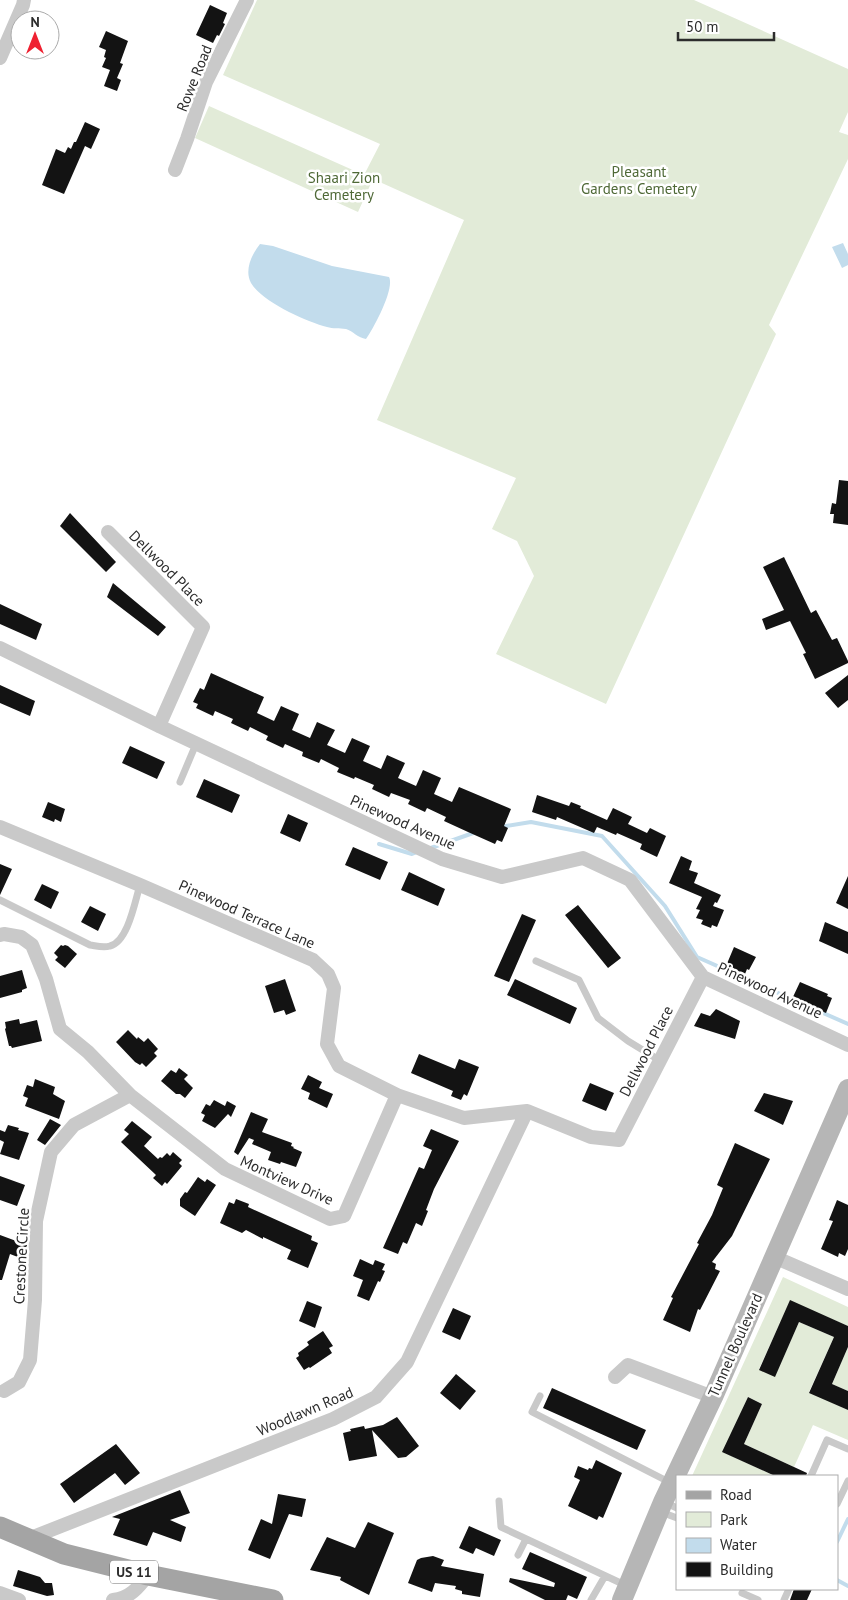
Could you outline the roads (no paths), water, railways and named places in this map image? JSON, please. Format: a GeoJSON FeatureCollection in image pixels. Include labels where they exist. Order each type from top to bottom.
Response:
{"type":"FeatureCollection","features":[{"type":"Feature","properties":{"kind":"main road","name":"US 11"},"geometry":{"type":"LineString","coordinates":[[0,1527],[64,1554],[148,1575],[273,1600]]}},
{"type":"Feature","properties":{"kind":"street"},"geometry":{"type":"LineString","coordinates":[[0,58],[24,5],[24,0]]}},
{"type":"Feature","properties":{"kind":"street","name":"Rowe Road"},"geometry":{"type":"LineString","coordinates":[[175,170],[188,139],[206,82],[247,0]]}},
{"type":"Feature","properties":{"kind":"street","name":"Dellwood Place"},"geometry":{"type":"LineString","coordinates":[[108,532],[203,627],[159,726]]}},
{"type":"Feature","properties":{"kind":"street","name":"Pinewood Avenue"},"geometry":{"type":"LineString","coordinates":[[0,648],[196,744],[442,859],[502,877],[583,858],[630,880],[703,977],[848,1046]]}},
{"type":"Feature","properties":{"kind":"street","name":"Pinewood Terrace Lane"},"geometry":{"type":"LineString","coordinates":[[0,827],[313,960],[328,974],[334,988],[327,1044],[339,1066],[397,1095]]}},
{"type":"Feature","properties":{"kind":"street","name":"Montview Drive"},"geometry":{"type":"LineString","coordinates":[[0,935],[21,937],[32,945],[46,978],[60,1028],[88,1052],[130,1095],[224,1169],[330,1219],[344,1216],[397,1095]]}},
{"type":"Feature","properties":{"kind":"street","name":"Dellwood Place"},"geometry":{"type":"LineString","coordinates":[[527,1111],[591,1137],[619,1140],[703,977]]}},
{"type":"Feature","properties":{"kind":"street","name":"Tunnel Boulevard"},"geometry":{"type":"LineString","coordinates":[[676,1475],[713,1397],[848,1089]]}},
{"type":"Feature","properties":{"kind":"street","name":"Crestone Circle"},"geometry":{"type":"LineString","coordinates":[[4,1391],[19,1382],[30,1360],[35,1300],[36,1221],[51,1152],[74,1125],[130,1095]]}},
{"type":"Feature","properties":{"kind":"street"},"geometry":{"type":"LineString","coordinates":[[397,1095],[464,1118],[527,1111]]}},
{"type":"Feature","properties":{"kind":"street","name":"Woodlawn Road"},"geometry":{"type":"LineString","coordinates":[[28,1539],[333,1419],[376,1397],[407,1362],[527,1111]]}},
{"type":"Feature","properties":{"kind":"street"},"geometry":{"type":"LineString","coordinates":[[774,1257],[848,1289]]}},
{"type":"Feature","properties":{"kind":"street"},"geometry":{"type":"LineString","coordinates":[[615,1377],[628,1365],[713,1397]]}},
{"type":"Feature","properties":{"kind":"street","name":"Tunnel Boulevard"},"geometry":{"type":"LineString","coordinates":[[625,1593],[669,1510],[672,1484],[676,1476]]}},
{"type":"Feature","properties":{"kind":"street"},"geometry":{"type":"LineString","coordinates":[[113,1600],[121,1599],[136,1591],[148,1575]]}},
{"type":"Feature","properties":{"kind":"street"},"geometry":{"type":"LineString","coordinates":[[0,1593],[19,1600]]}},
{"type":"Feature","properties":{"kind":"lane"},"geometry":{"type":"LineString","coordinates":[[180,782],[196,744]]}},
{"type":"Feature","properties":{"kind":"lane"},"geometry":{"type":"LineString","coordinates":[[0,900],[90,945],[112,946],[125,934],[140,885]]}},
{"type":"Feature","properties":{"kind":"lane"},"geometry":{"type":"LineString","coordinates":[[536,961],[580,980],[598,1018],[628,1041],[660,1060]]}},
{"type":"Feature","properties":{"kind":"lane"},"geometry":{"type":"LineString","coordinates":[[540,1396],[532,1412],[672,1484]]}},
{"type":"Feature","properties":{"kind":"lane"},"geometry":{"type":"LineString","coordinates":[[811,1475],[827,1440],[848,1449]]}},
{"type":"Feature","properties":{"kind":"lane"},"geometry":{"type":"LineString","coordinates":[[838,1502],[848,1481]]}},
{"type":"Feature","properties":{"kind":"lane"},"geometry":{"type":"LineString","coordinates":[[499,1501],[500,1527],[605,1576],[625,1593]]}},
{"type":"Feature","properties":{"kind":"lane"},"geometry":{"type":"LineString","coordinates":[[518,1555],[526,1538]]}},
{"type":"Feature","properties":{"kind":"lane"},"geometry":{"type":"LineString","coordinates":[[591,1600],[605,1576]]}},
{"type":"Feature","properties":{"kind":"lane"},"geometry":{"type":"LineString","coordinates":[[742,1594],[758,1600]]}},
{"type":"Feature","properties":{"kind":"water"},"geometry":{"type":"Polygon","coordinates":[[[843,243],[848,254],[848,265],[842,268],[832,247],[843,243]]]}},
{"type":"Feature","properties":{"kind":"water"},"geometry":{"type":"Polygon","coordinates":[[[260,244],[273,246],[332,266],[389,277],[389,290],[386,299],[366,339],[346,329],[329,328],[297,316],[275,304],[257,290],[251,283],[248,273],[254,252],[260,244]]]}},
{"type":"Feature","properties":{"kind":"waterway"},"geometry":{"type":"LineString","coordinates":[[500,827],[531,822],[602,836],[665,906],[697,957],[848,1024]]}},
{"type":"Feature","properties":{"kind":"waterway"},"geometry":{"type":"LineString","coordinates":[[428,849],[476,832]]}},
{"type":"Feature","properties":{"kind":"waterway"},"geometry":{"type":"LineString","coordinates":[[379,844],[412,854],[417,852]]}},
{"type":"Feature","properties":{"kind":"waterway"},"geometry":{"type":"LineString","coordinates":[[838,1540],[848,1519]]}},
{"type":"Feature","properties":{"kind":"waterway"},"geometry":{"type":"LineString","coordinates":[[838,1581],[848,1586]]}},
{"type":"Feature","properties":{"kind":"park label","name":"Pleasant Gardens Cemetery"},"geometry":{"type":"Point","coordinates":[639,180]}},
{"type":"Feature","properties":{"kind":"park label","name":"Shaari Zion Cemetery"},"geometry":{"type":"Point","coordinates":[344,186]}}]}
